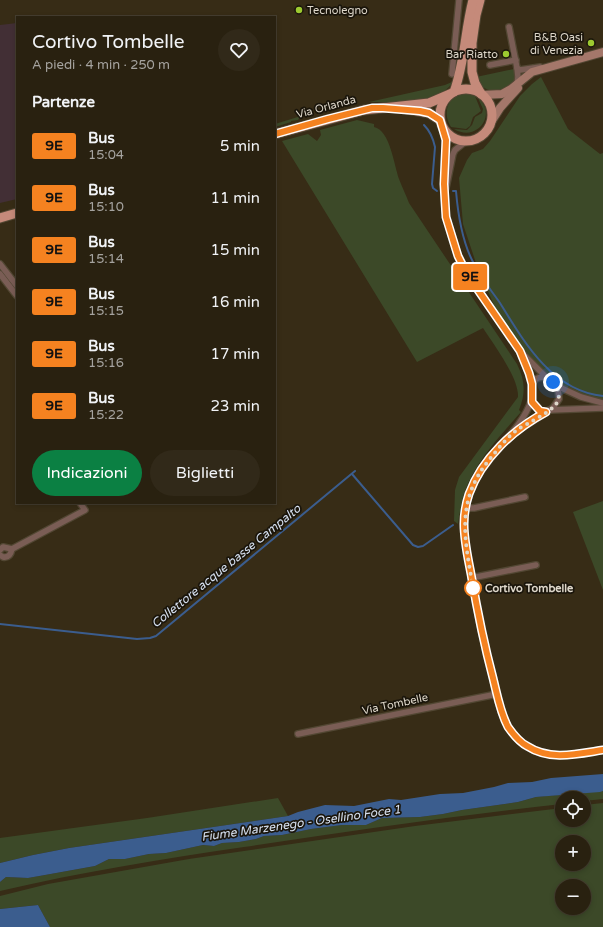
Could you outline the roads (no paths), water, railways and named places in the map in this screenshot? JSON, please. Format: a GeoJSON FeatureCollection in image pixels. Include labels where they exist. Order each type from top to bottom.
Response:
{"type":"FeatureCollection","features":[{"type":"Feature","properties":{"kind":"main road"},"geometry":{"type":"LineString","coordinates":[[473,0],[458,83],[441,106],[440,120],[444,130],[451,137],[460,141],[465,142],[480,138],[487,131],[500,108],[518,88],[540,70]]}},
{"type":"Feature","properties":{"kind":"main road"},"geometry":{"type":"LineString","coordinates":[[479,0],[472,43],[472,72],[474,83],[491,107],[491,122]]}},
{"type":"Feature","properties":{"kind":"main road"},"geometry":{"type":"LineString","coordinates":[[452,93],[469,89],[482,95],[502,94],[511,89],[527,76],[540,70],[603,52]]}},
{"type":"Feature","properties":{"kind":"main road","name":"Via Orlanda"},"geometry":{"type":"LineString","coordinates":[[276,134],[360,110],[429,103],[452,93]]}},
{"type":"Feature","properties":{"kind":"main road","name":"Via Orlanda"},"geometry":{"type":"LineString","coordinates":[[383,108],[424,112],[440,120]]}},
{"type":"Feature","properties":{"kind":"main road"},"geometry":{"type":"LineString","coordinates":[[0,218],[16,213]]}},
{"type":"Feature","properties":{"kind":"street"},"geometry":{"type":"LineString","coordinates":[[452,74],[459,0]]}},
{"type":"Feature","properties":{"kind":"street"},"geometry":{"type":"LineString","coordinates":[[509,27],[516,60],[518,77],[517,84]]}},
{"type":"Feature","properties":{"kind":"street"},"geometry":{"type":"LineString","coordinates":[[490,65],[516,60]]}},
{"type":"Feature","properties":{"kind":"street"},"geometry":{"type":"LineString","coordinates":[[517,68],[520,70],[548,67]]}},
{"type":"Feature","properties":{"kind":"street"},"geometry":{"type":"LineString","coordinates":[[444,130],[446,147],[444,180],[445,210],[449,228],[461,264],[520,351],[547,378],[557,386],[581,397],[603,403]]}},
{"type":"Feature","properties":{"kind":"street"},"geometry":{"type":"LineString","coordinates":[[444,194],[453,154],[455,150],[465,142]]}},
{"type":"Feature","properties":{"kind":"street"},"geometry":{"type":"LineString","coordinates":[[0,264],[16,285]]}},
{"type":"Feature","properties":{"kind":"street"},"geometry":{"type":"LineString","coordinates":[[0,274],[16,295]]}},
{"type":"Feature","properties":{"kind":"street"},"geometry":{"type":"LineString","coordinates":[[520,351],[532,384],[532,399],[534,406],[538,410],[548,411],[603,408]]}},
{"type":"Feature","properties":{"kind":"street"},"geometry":{"type":"LineString","coordinates":[[532,384],[539,378],[547,378]]}},
{"type":"Feature","properties":{"kind":"street"},"geometry":{"type":"LineString","coordinates":[[507,439],[517,430],[556,405],[559,399],[557,386]]}},
{"type":"Feature","properties":{"kind":"street"},"geometry":{"type":"LineString","coordinates":[[532,399],[529,408],[521,421],[480,473],[473,486],[466,508],[465,534],[487,656],[496,694],[508,726],[525,746],[537,752],[551,755],[567,755],[603,750]]}},
{"type":"Feature","properties":{"kind":"street"},"geometry":{"type":"LineString","coordinates":[[466,508],[474,508],[525,497]]}},
{"type":"Feature","properties":{"kind":"street"},"geometry":{"type":"LineString","coordinates":[[0,550],[3,547],[12,549],[85,510],[81,504]]}},
{"type":"Feature","properties":{"kind":"street"},"geometry":{"type":"LineString","coordinates":[[0,555],[6,557],[10,555],[12,549]]}},
{"type":"Feature","properties":{"kind":"street"},"geometry":{"type":"LineString","coordinates":[[472,578],[536,565]]}},
{"type":"Feature","properties":{"kind":"street","name":"Via Tombelle"},"geometry":{"type":"LineString","coordinates":[[298,734],[496,694]]}},
{"type":"Feature","properties":{"kind":"water","name":"Fiume Marzenego - Osellino Foce 1"},"geometry":{"type":"Polygon","coordinates":[[[603,774],[603,791],[591,793],[591,791],[555,791],[555,796],[536,797],[518,802],[443,814],[420,817],[382,818],[366,825],[342,825],[311,829],[282,835],[264,836],[239,842],[222,843],[214,846],[203,845],[166,853],[149,854],[125,859],[109,859],[95,866],[28,878],[6,877],[0,882],[0,863],[69,848],[288,816],[325,805],[354,806],[389,799],[401,800],[440,794],[463,793],[508,783],[532,782],[551,778],[603,774]]]}},
{"type":"Feature","properties":{"kind":"water"},"geometry":{"type":"Polygon","coordinates":[[[38,905],[50,927],[0,927],[0,909],[38,905]]]}},
{"type":"Feature","properties":{"kind":"waterway"},"geometry":{"type":"LineString","coordinates":[[424,125],[431,135],[435,147],[432,184],[433,188],[437,191]]}},
{"type":"Feature","properties":{"kind":"waterway"},"geometry":{"type":"LineString","coordinates":[[453,191],[456,191],[461,228],[469,254],[482,278],[519,333],[541,362],[554,375],[569,385],[585,392],[603,396]]}},
{"type":"Feature","properties":{"kind":"waterway","name":"Collettore acque basse Campalto"},"geometry":{"type":"LineString","coordinates":[[0,624],[137,639],[156,636],[355,471]]}},
{"type":"Feature","properties":{"kind":"waterway"},"geometry":{"type":"LineString","coordinates":[[352,474],[413,545],[418,547],[423,546],[453,525]]}},
{"type":"Feature","properties":{"kind":"place","name":"Tecnolegno"},"geometry":{"type":"Point","coordinates":[299,10]}},
{"type":"Feature","properties":{"kind":"place","name":"B&B Oasi di Venezia"},"geometry":{"type":"Point","coordinates":[591,43]}},
{"type":"Feature","properties":{"kind":"place","name":"Bar Riatto"},"geometry":{"type":"Point","coordinates":[506,54]}},
{"type":"Feature","properties":{"kind":"place","name":"Cortivo Tombelle"},"geometry":{"type":"Point","coordinates":[473,588]}}]}
